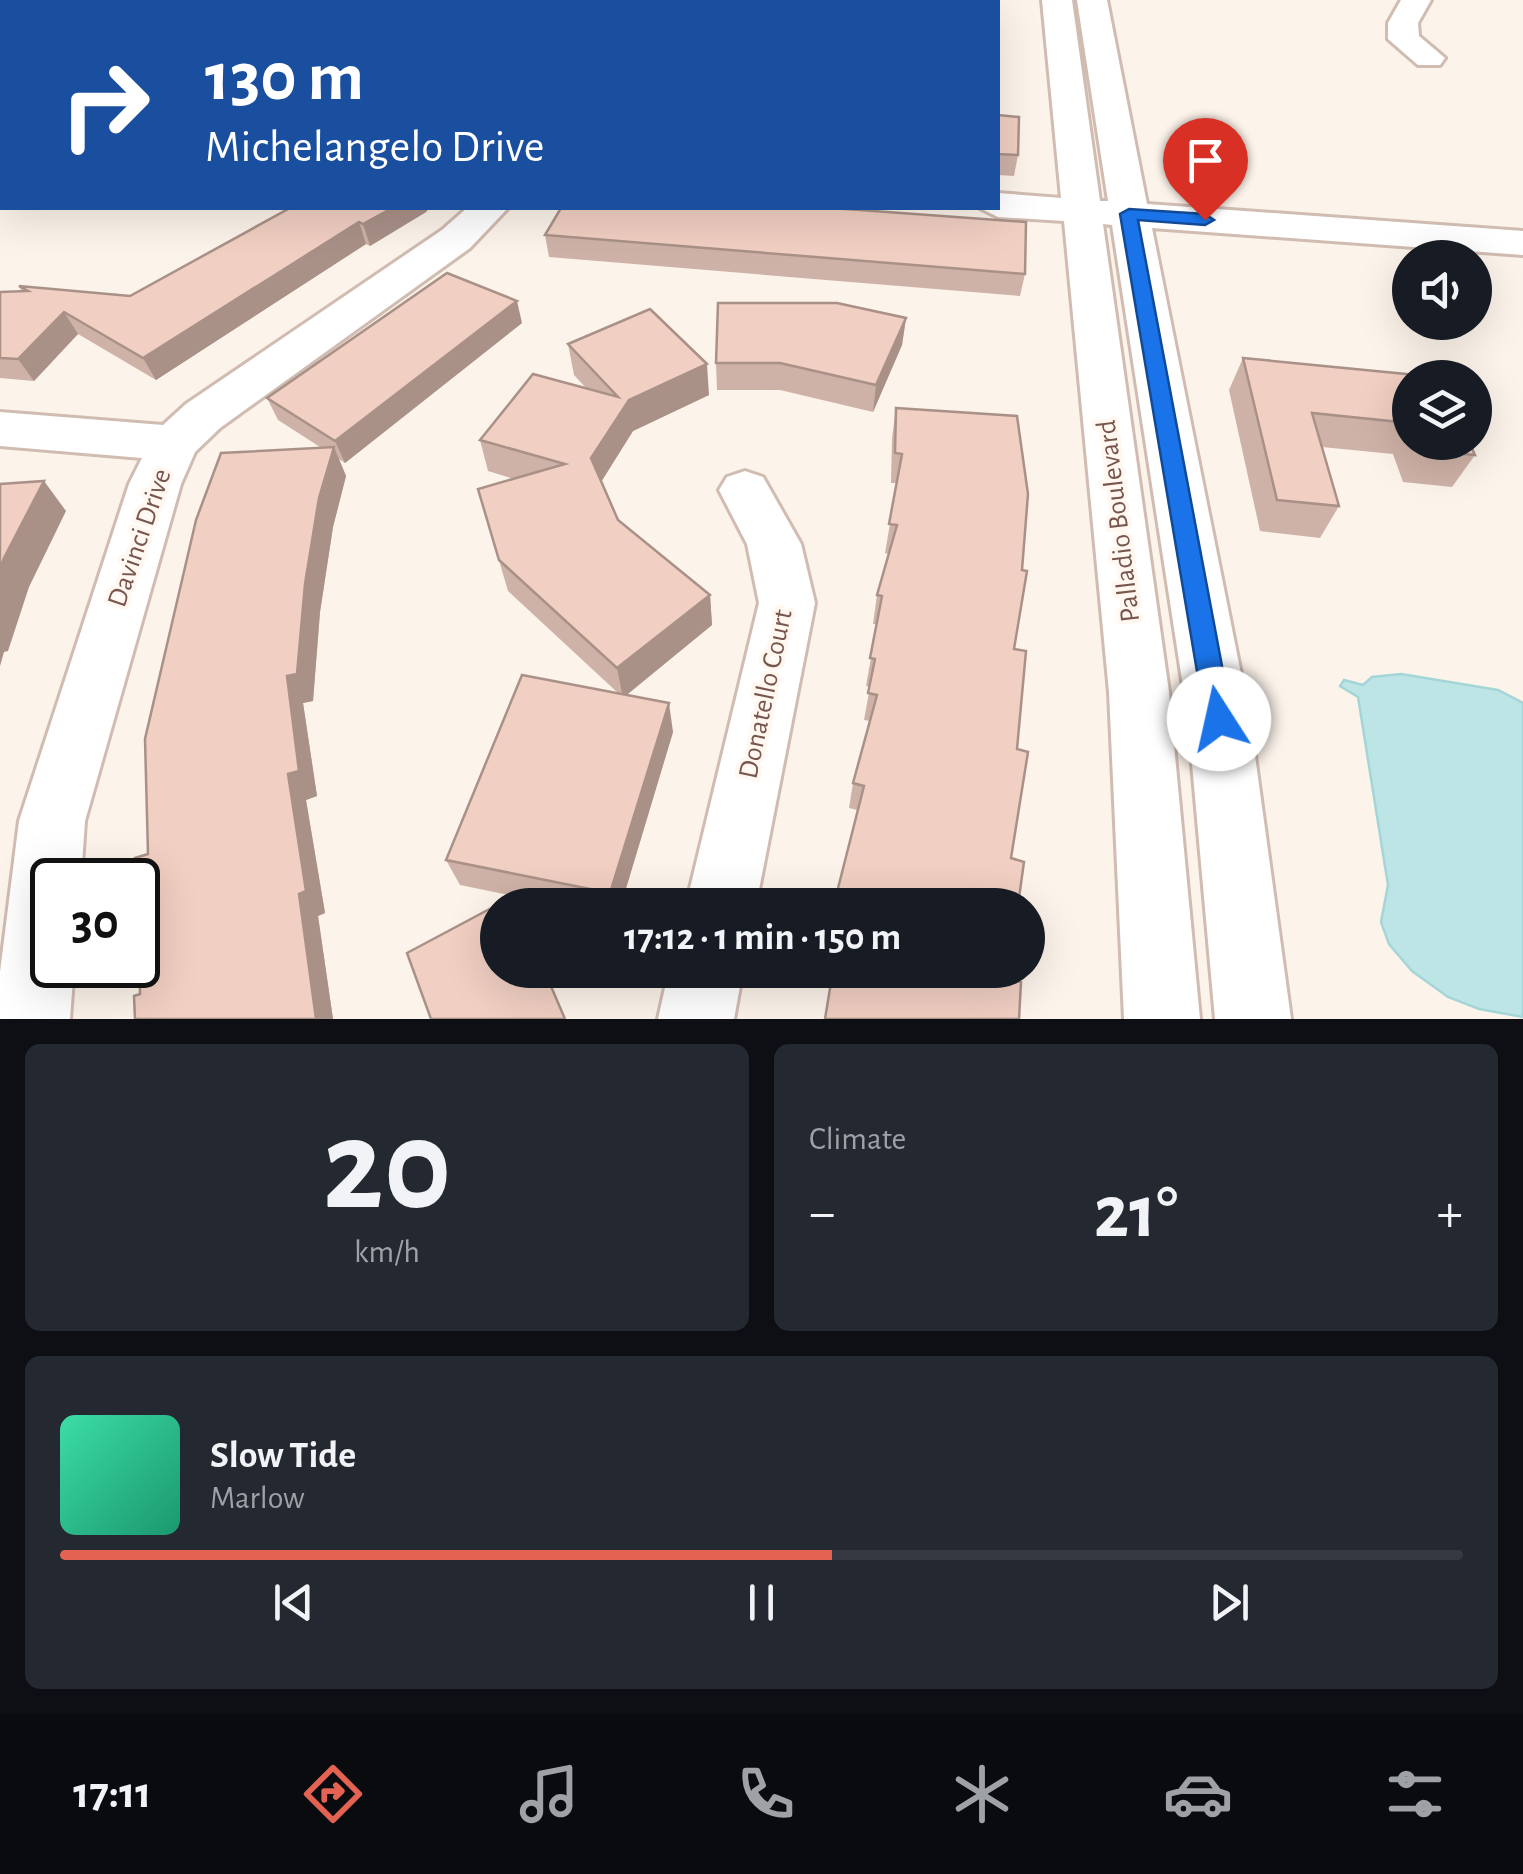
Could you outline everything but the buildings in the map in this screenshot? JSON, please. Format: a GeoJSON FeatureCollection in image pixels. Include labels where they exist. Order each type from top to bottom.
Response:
{"type":"FeatureCollection","features":[{"type":"Feature","properties":{"kind":"street"},"geometry":{"type":"LineString","coordinates":[[1416,0],[1403,23],[1404,39],[1428,58]]}},
{"type":"Feature","properties":{"kind":"street","name":"Palladio Boulevard"},"geometry":{"type":"LineString","coordinates":[[1077,13],[1105,212],[1162,1019]]}},
{"type":"Feature","properties":{"kind":"street"},"geometry":{"type":"LineString","coordinates":[[1000,205],[1523,242]]}},
{"type":"Feature","properties":{"kind":"street","name":"Davinci Drive"},"geometry":{"type":"LineString","coordinates":[[32,1019],[52,821],[155,484],[174,444],[233,392],[456,238],[487,210]]}},
{"type":"Feature","properties":{"kind":"street","name":"Palladio Boulevard"},"geometry":{"type":"LineString","coordinates":[[1105,212],[1219,719],[1253,1019]]}},
{"type":"Feature","properties":{"kind":"street"},"geometry":{"type":"LineString","coordinates":[[0,429],[174,444]]}},
{"type":"Feature","properties":{"kind":"street","name":"Donatello Court"},"geometry":{"type":"LineString","coordinates":[[725,888],[787,603],[774,544],[745,490]]}},
{"type":"Feature","properties":{"kind":"street"},"geometry":{"type":"LineString","coordinates":[[696,1019],[702,988]]}},
{"type":"Feature","properties":{"kind":"water"},"geometry":{"type":"Polygon","coordinates":[[[1401,674],[1498,690],[1523,703],[1523,1017],[1479,1009],[1448,997],[1412,971],[1389,944],[1381,922],[1388,885],[1358,697],[1340,686],[1344,680],[1363,685],[1372,677],[1401,674]]]}},
{"type":"Feature","properties":{"kind":"route"},"geometry":{"type":"LineString","coordinates":[[1205,220],[1129,214],[1219,719]]}}]}
